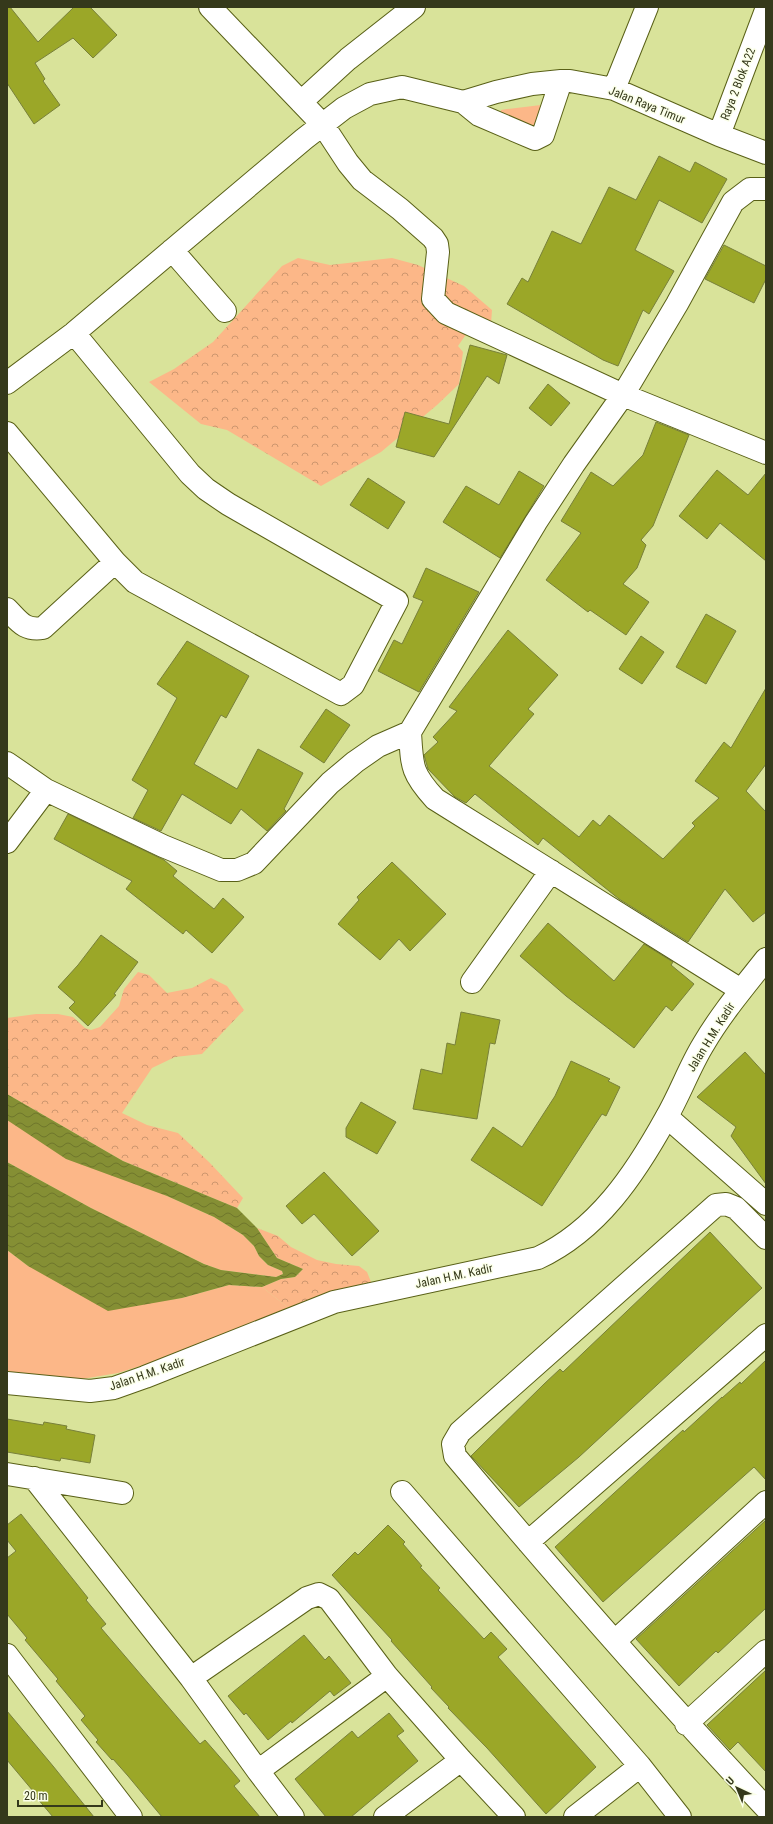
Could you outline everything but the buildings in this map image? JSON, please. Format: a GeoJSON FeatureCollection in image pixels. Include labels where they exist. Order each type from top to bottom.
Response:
{"type":"FeatureCollection","features":[{"type":"Feature","properties":{"kind":"street"},"geometry":{"type":"LineString","coordinates":[[210,7],[323,125],[348,164],[362,180],[424,230],[437,244],[438,252],[434,299],[438,306],[446,313],[622,395],[766,453]]}},
{"type":"Feature","properties":{"kind":"street"},"geometry":{"type":"LineString","coordinates":[[301,102],[348,58],[414,7]]}},
{"type":"Feature","properties":{"kind":"street"},"geometry":{"type":"LineString","coordinates":[[614,88],[647,7]]}},
{"type":"Feature","properties":{"kind":"street","name":"Raya 2 Blok A22"},"geometry":{"type":"LineString","coordinates":[[719,135],[766,10]]}},
{"type":"Feature","properties":{"kind":"street"},"geometry":{"type":"LineString","coordinates":[[463,102],[479,115],[535,139],[543,136],[561,81]]}},
{"type":"Feature","properties":{"kind":"street","name":"Jalan Raya Timur"},"geometry":{"type":"LineString","coordinates":[[7,383],[74,333],[304,139],[344,108],[370,94],[402,88],[463,102],[496,92],[561,81],[614,88],[719,135],[766,153]]}},
{"type":"Feature","properties":{"kind":"street"},"geometry":{"type":"LineString","coordinates":[[741,990],[435,799],[417,776],[412,763],[410,732],[536,522],[622,395],[677,304],[733,202],[750,188],[766,189]]}},
{"type":"Feature","properties":{"kind":"street"},"geometry":{"type":"LineString","coordinates":[[172,250],[225,311]]}},
{"type":"Feature","properties":{"kind":"street"},"geometry":{"type":"LineString","coordinates":[[7,433],[115,562],[135,582],[341,694],[353,685],[397,601],[228,504],[206,489],[190,474],[74,333]]}},
{"type":"Feature","properties":{"kind":"street"},"geometry":{"type":"LineString","coordinates":[[7,609],[26,627],[34,629],[43,628],[115,562]]}},
{"type":"Feature","properties":{"kind":"street"},"geometry":{"type":"LineString","coordinates":[[7,762],[46,790],[170,849],[221,870],[236,870],[254,864],[330,783],[355,762],[378,746],[410,732]]}},
{"type":"Feature","properties":{"kind":"street"},"geometry":{"type":"LineString","coordinates":[[7,842],[46,790]]}},
{"type":"Feature","properties":{"kind":"street"},"geometry":{"type":"LineString","coordinates":[[472,982],[551,871]]}},
{"type":"Feature","properties":{"kind":"street","name":"Jalan H.M. Kadir"},"geometry":{"type":"LineString","coordinates":[[7,1383],[90,1391],[114,1388],[334,1302],[538,1258],[558,1248],[586,1227],[629,1179],[667,1117],[703,1044],[741,990],[766,959]]}},
{"type":"Feature","properties":{"kind":"street"},"geometry":{"type":"LineString","coordinates":[[667,1117],[766,1204]]}},
{"type":"Feature","properties":{"kind":"street"},"geometry":{"type":"LineString","coordinates":[[766,1238],[736,1208],[726,1204],[716,1205],[460,1432],[453,1444],[455,1456],[528,1542],[686,1724],[766,1808]]}},
{"type":"Feature","properties":{"kind":"street"},"geometry":{"type":"LineString","coordinates":[[528,1542],[766,1335]]}},
{"type":"Feature","properties":{"kind":"street"},"geometry":{"type":"LineString","coordinates":[[7,1474],[122,1493]]}},
{"type":"Feature","properties":{"kind":"street"},"geometry":{"type":"LineString","coordinates":[[34,1478],[191,1678],[293,1817]]}},
{"type":"Feature","properties":{"kind":"street"},"geometry":{"type":"LineString","coordinates":[[402,1492],[640,1766],[680,1817]]}},
{"type":"Feature","properties":{"kind":"street"},"geometry":{"type":"LineString","coordinates":[[615,1641],[766,1502]]}},
{"type":"Feature","properties":{"kind":"street"},"geometry":{"type":"LineString","coordinates":[[191,1678],[307,1598],[319,1594],[329,1599],[387,1676],[461,1760],[514,1817]]}},
{"type":"Feature","properties":{"kind":"street"},"geometry":{"type":"LineString","coordinates":[[686,1724],[766,1651]]}},
{"type":"Feature","properties":{"kind":"street"},"geometry":{"type":"LineString","coordinates":[[7,1655],[131,1817]]}},
{"type":"Feature","properties":{"kind":"street"},"geometry":{"type":"LineString","coordinates":[[258,1771],[387,1676]]}},
{"type":"Feature","properties":{"kind":"street"},"geometry":{"type":"LineString","coordinates":[[385,1817],[461,1760]]}},
{"type":"Feature","properties":{"kind":"street"},"geometry":{"type":"LineString","coordinates":[[575,1817],[640,1766]]}},
{"type":"Feature","properties":{"kind":"green space"},"geometry":{"type":"Polygon","coordinates":[[[541,105],[536,125],[532,128],[502,116],[501,112],[501,110],[541,105]]]}},
{"type":"Feature","properties":{"kind":"green space"},"geometry":{"type":"Polygon","coordinates":[[[298,258],[330,265],[392,258],[418,265],[464,286],[492,310],[491,324],[467,333],[458,346],[463,352],[459,384],[437,405],[381,452],[321,486],[227,430],[201,424],[149,382],[174,369],[213,342],[282,266],[298,258]]]}},
{"type":"Feature","properties":{"kind":"green space"},"geometry":{"type":"Polygon","coordinates":[[[138,972],[149,975],[167,993],[192,988],[211,978],[227,986],[244,1010],[202,1054],[175,1057],[152,1068],[122,1113],[147,1125],[178,1133],[209,1162],[243,1198],[237,1208],[123,1161],[7,1094],[7,1018],[36,1014],[58,1014],[73,1017],[85,1028],[91,1030],[100,1027],[119,1006],[124,989],[138,972]]]}},
{"type":"Feature","properties":{"kind":"green space"},"geometry":{"type":"Polygon","coordinates":[[[7,1118],[167,1196],[214,1217],[243,1235],[254,1246],[259,1256],[268,1265],[282,1271],[283,1274],[276,1277],[221,1270],[204,1264],[91,1208],[7,1162],[7,1118]]]}},
{"type":"Feature","properties":{"kind":"green space"},"geometry":{"type":"Polygon","coordinates":[[[257,1228],[278,1236],[291,1247],[317,1260],[336,1264],[359,1266],[367,1272],[371,1282],[351,1291],[291,1310],[262,1287],[281,1279],[295,1277],[303,1269],[277,1258],[257,1228]]]}},
{"type":"Feature","properties":{"kind":"green space"},"geometry":{"type":"Polygon","coordinates":[[[7,1250],[28,1266],[152,1302],[182,1298],[229,1285],[262,1287],[291,1310],[188,1351],[118,1373],[76,1380],[7,1374],[7,1250]]]}},
{"type":"Feature","properties":{"kind":"water"},"geometry":{"type":"Polygon","coordinates":[[[7,1094],[123,1161],[237,1208],[257,1228],[277,1258],[303,1269],[295,1277],[281,1279],[262,1287],[229,1285],[182,1298],[108,1311],[28,1266],[7,1250],[7,1162],[91,1208],[204,1264],[221,1270],[276,1277],[283,1274],[282,1271],[268,1265],[259,1256],[254,1246],[243,1235],[214,1217],[167,1196],[66,1159],[7,1120],[7,1094]]]}}]}
